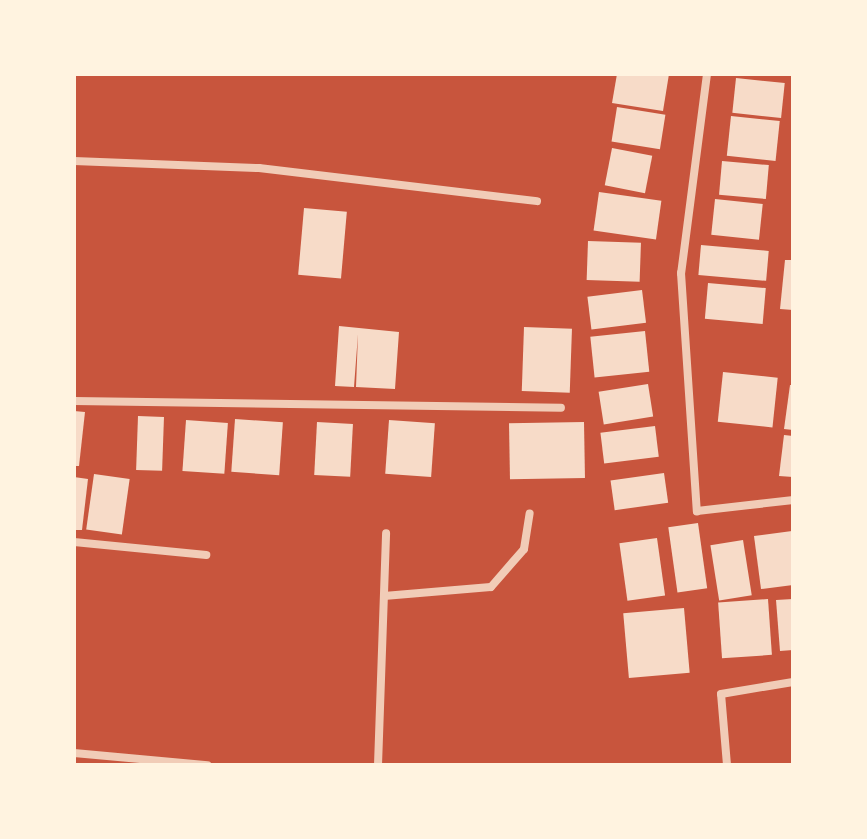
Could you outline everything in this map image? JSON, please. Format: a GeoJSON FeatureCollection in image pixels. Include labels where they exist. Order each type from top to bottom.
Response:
{"type":"FeatureCollection","features":[{"type":"Feature","properties":{"kind":"street"},"geometry":{"type":"LineString","coordinates":[[707,74],[681,273],[699,513],[793,500]]}},
{"type":"Feature","properties":{"kind":"street"},"geometry":{"type":"LineString","coordinates":[[74,161],[259,168],[537,201]]}},
{"type":"Feature","properties":{"kind":"street"},"geometry":{"type":"LineString","coordinates":[[74,401],[561,408]]}},
{"type":"Feature","properties":{"kind":"street"},"geometry":{"type":"LineString","coordinates":[[384,596],[491,587],[524,549],[530,513]]}},
{"type":"Feature","properties":{"kind":"street"},"geometry":{"type":"LineString","coordinates":[[378,765],[386,533]]}},
{"type":"Feature","properties":{"kind":"street"},"geometry":{"type":"LineString","coordinates":[[74,542],[206,555]]}},
{"type":"Feature","properties":{"kind":"street"},"geometry":{"type":"LineString","coordinates":[[727,765],[721,694],[793,682]]}},
{"type":"Feature","properties":{"kind":"street"},"geometry":{"type":"LineString","coordinates":[[74,753],[207,765]]}},
{"type":"Feature","properties":{"kind":"building"},"geometry":{"type":"Polygon","coordinates":[[[617,74],[669,74],[663,111],[612,103],[617,74]]]}},
{"type":"Feature","properties":{"kind":"building"},"geometry":{"type":"Polygon","coordinates":[[[736,78],[785,83],[781,118],[732,113],[736,78]]]}},
{"type":"Feature","properties":{"kind":"building"},"geometry":{"type":"Polygon","coordinates":[[[617,107],[665,115],[660,149],[612,142],[617,107]]]}},
{"type":"Feature","properties":{"kind":"building"},"geometry":{"type":"Polygon","coordinates":[[[731,116],[780,121],[776,161],[727,156],[731,116]]]}},
{"type":"Feature","properties":{"kind":"building"},"geometry":{"type":"Polygon","coordinates":[[[612,148],[652,156],[645,193],[605,185],[612,148]]]}},
{"type":"Feature","properties":{"kind":"building"},"geometry":{"type":"Polygon","coordinates":[[[722,161],[769,165],[766,199],[719,195],[722,161]]]}},
{"type":"Feature","properties":{"kind":"building"},"geometry":{"type":"Polygon","coordinates":[[[599,192],[661,201],[656,239],[594,231],[599,192]]]}},
{"type":"Feature","properties":{"kind":"building"},"geometry":{"type":"Polygon","coordinates":[[[715,199],[763,204],[759,240],[711,235],[715,199]]]}},
{"type":"Feature","properties":{"kind":"building"},"geometry":{"type":"Polygon","coordinates":[[[304,208],[347,212],[341,278],[298,275],[304,208]]]}},
{"type":"Feature","properties":{"kind":"building"},"geometry":{"type":"Polygon","coordinates":[[[588,241],[641,243],[640,282],[587,280],[588,241]]]}},
{"type":"Feature","properties":{"kind":"building"},"geometry":{"type":"Polygon","coordinates":[[[701,245],[769,251],[766,281],[698,275],[701,245]]]}},
{"type":"Feature","properties":{"kind":"building"},"geometry":{"type":"Polygon","coordinates":[[[785,260],[793,260],[793,310],[780,309],[785,260]]]}},
{"type":"Feature","properties":{"kind":"building"},"geometry":{"type":"Polygon","coordinates":[[[708,283],[766,288],[763,324],[705,319],[708,283]]]}},
{"type":"Feature","properties":{"kind":"building"},"geometry":{"type":"Polygon","coordinates":[[[642,290],[646,323],[591,329],[587,297],[642,290]]]}},
{"type":"Feature","properties":{"kind":"building"},"geometry":{"type":"Polygon","coordinates":[[[339,326],[399,332],[395,389],[356,387],[358,334],[354,387],[335,386],[339,326]]]}},
{"type":"Feature","properties":{"kind":"building"},"geometry":{"type":"Polygon","coordinates":[[[524,327],[572,329],[570,393],[522,391],[524,327]]]}},
{"type":"Feature","properties":{"kind":"building"},"geometry":{"type":"Polygon","coordinates":[[[645,331],[649,372],[595,378],[590,337],[645,331]]]}},
{"type":"Feature","properties":{"kind":"building"},"geometry":{"type":"Polygon","coordinates":[[[723,372],[778,378],[772,427],[718,422],[723,372]]]}},
{"type":"Feature","properties":{"kind":"building"},"geometry":{"type":"Polygon","coordinates":[[[648,384],[653,417],[604,424],[599,392],[648,384]]]}},
{"type":"Feature","properties":{"kind":"building"},"geometry":{"type":"Polygon","coordinates":[[[790,385],[793,385],[793,430],[784,429],[790,385]]]}},
{"type":"Feature","properties":{"kind":"building"},"geometry":{"type":"Polygon","coordinates":[[[74,411],[85,412],[79,466],[74,466],[74,411]]]}},
{"type":"Feature","properties":{"kind":"building"},"geometry":{"type":"Polygon","coordinates":[[[138,416],[164,417],[162,471],[136,470],[138,416]]]}},
{"type":"Feature","properties":{"kind":"building"},"geometry":{"type":"Polygon","coordinates":[[[235,419],[283,422],[279,475],[231,472],[235,419]]]}},
{"type":"Feature","properties":{"kind":"building"},"geometry":{"type":"Polygon","coordinates":[[[186,420],[228,423],[224,474],[182,471],[186,420]]]}},
{"type":"Feature","properties":{"kind":"building"},"geometry":{"type":"Polygon","coordinates":[[[389,420],[435,423],[431,477],[385,474],[389,420]]]}},
{"type":"Feature","properties":{"kind":"building"},"geometry":{"type":"Polygon","coordinates":[[[317,422],[353,424],[350,477],[314,475],[317,422]]]}},
{"type":"Feature","properties":{"kind":"building"},"geometry":{"type":"Polygon","coordinates":[[[584,422],[585,478],[510,479],[509,423],[584,422]]]}},
{"type":"Feature","properties":{"kind":"building"},"geometry":{"type":"Polygon","coordinates":[[[655,426],[659,457],[604,463],[600,433],[655,426]]]}},
{"type":"Feature","properties":{"kind":"building"},"geometry":{"type":"Polygon","coordinates":[[[784,435],[793,436],[793,477],[779,476],[784,435]]]}},
{"type":"Feature","properties":{"kind":"building"},"geometry":{"type":"Polygon","coordinates":[[[664,473],[668,503],[615,510],[611,481],[664,473]]]}},
{"type":"Feature","properties":{"kind":"building"},"geometry":{"type":"Polygon","coordinates":[[[94,474],[130,479],[122,534],[86,529],[94,474]]]}},
{"type":"Feature","properties":{"kind":"building"},"geometry":{"type":"Polygon","coordinates":[[[74,477],[88,479],[82,530],[74,530],[74,477]]]}},
{"type":"Feature","properties":{"kind":"building"},"geometry":{"type":"Polygon","coordinates":[[[698,523],[707,588],[677,593],[668,527],[698,523]]]}},
{"type":"Feature","properties":{"kind":"building"},"geometry":{"type":"Polygon","coordinates":[[[792,531],[793,585],[761,589],[754,536],[792,531]]]}},
{"type":"Feature","properties":{"kind":"building"},"geometry":{"type":"Polygon","coordinates":[[[657,538],[665,595],[627,601],[619,543],[657,538]]]}},
{"type":"Feature","properties":{"kind":"building"},"geometry":{"type":"Polygon","coordinates":[[[743,540],[752,595],[719,600],[710,545],[743,540]]]}},
{"type":"Feature","properties":{"kind":"building"},"geometry":{"type":"Polygon","coordinates":[[[768,599],[772,655],[722,658],[718,602],[768,599]]]}},
{"type":"Feature","properties":{"kind":"building"},"geometry":{"type":"Polygon","coordinates":[[[793,599],[793,650],[780,651],[776,600],[793,599]]]}},
{"type":"Feature","properties":{"kind":"building"},"geometry":{"type":"Polygon","coordinates":[[[684,608],[690,673],[629,678],[623,613],[684,608]]]}}]}
